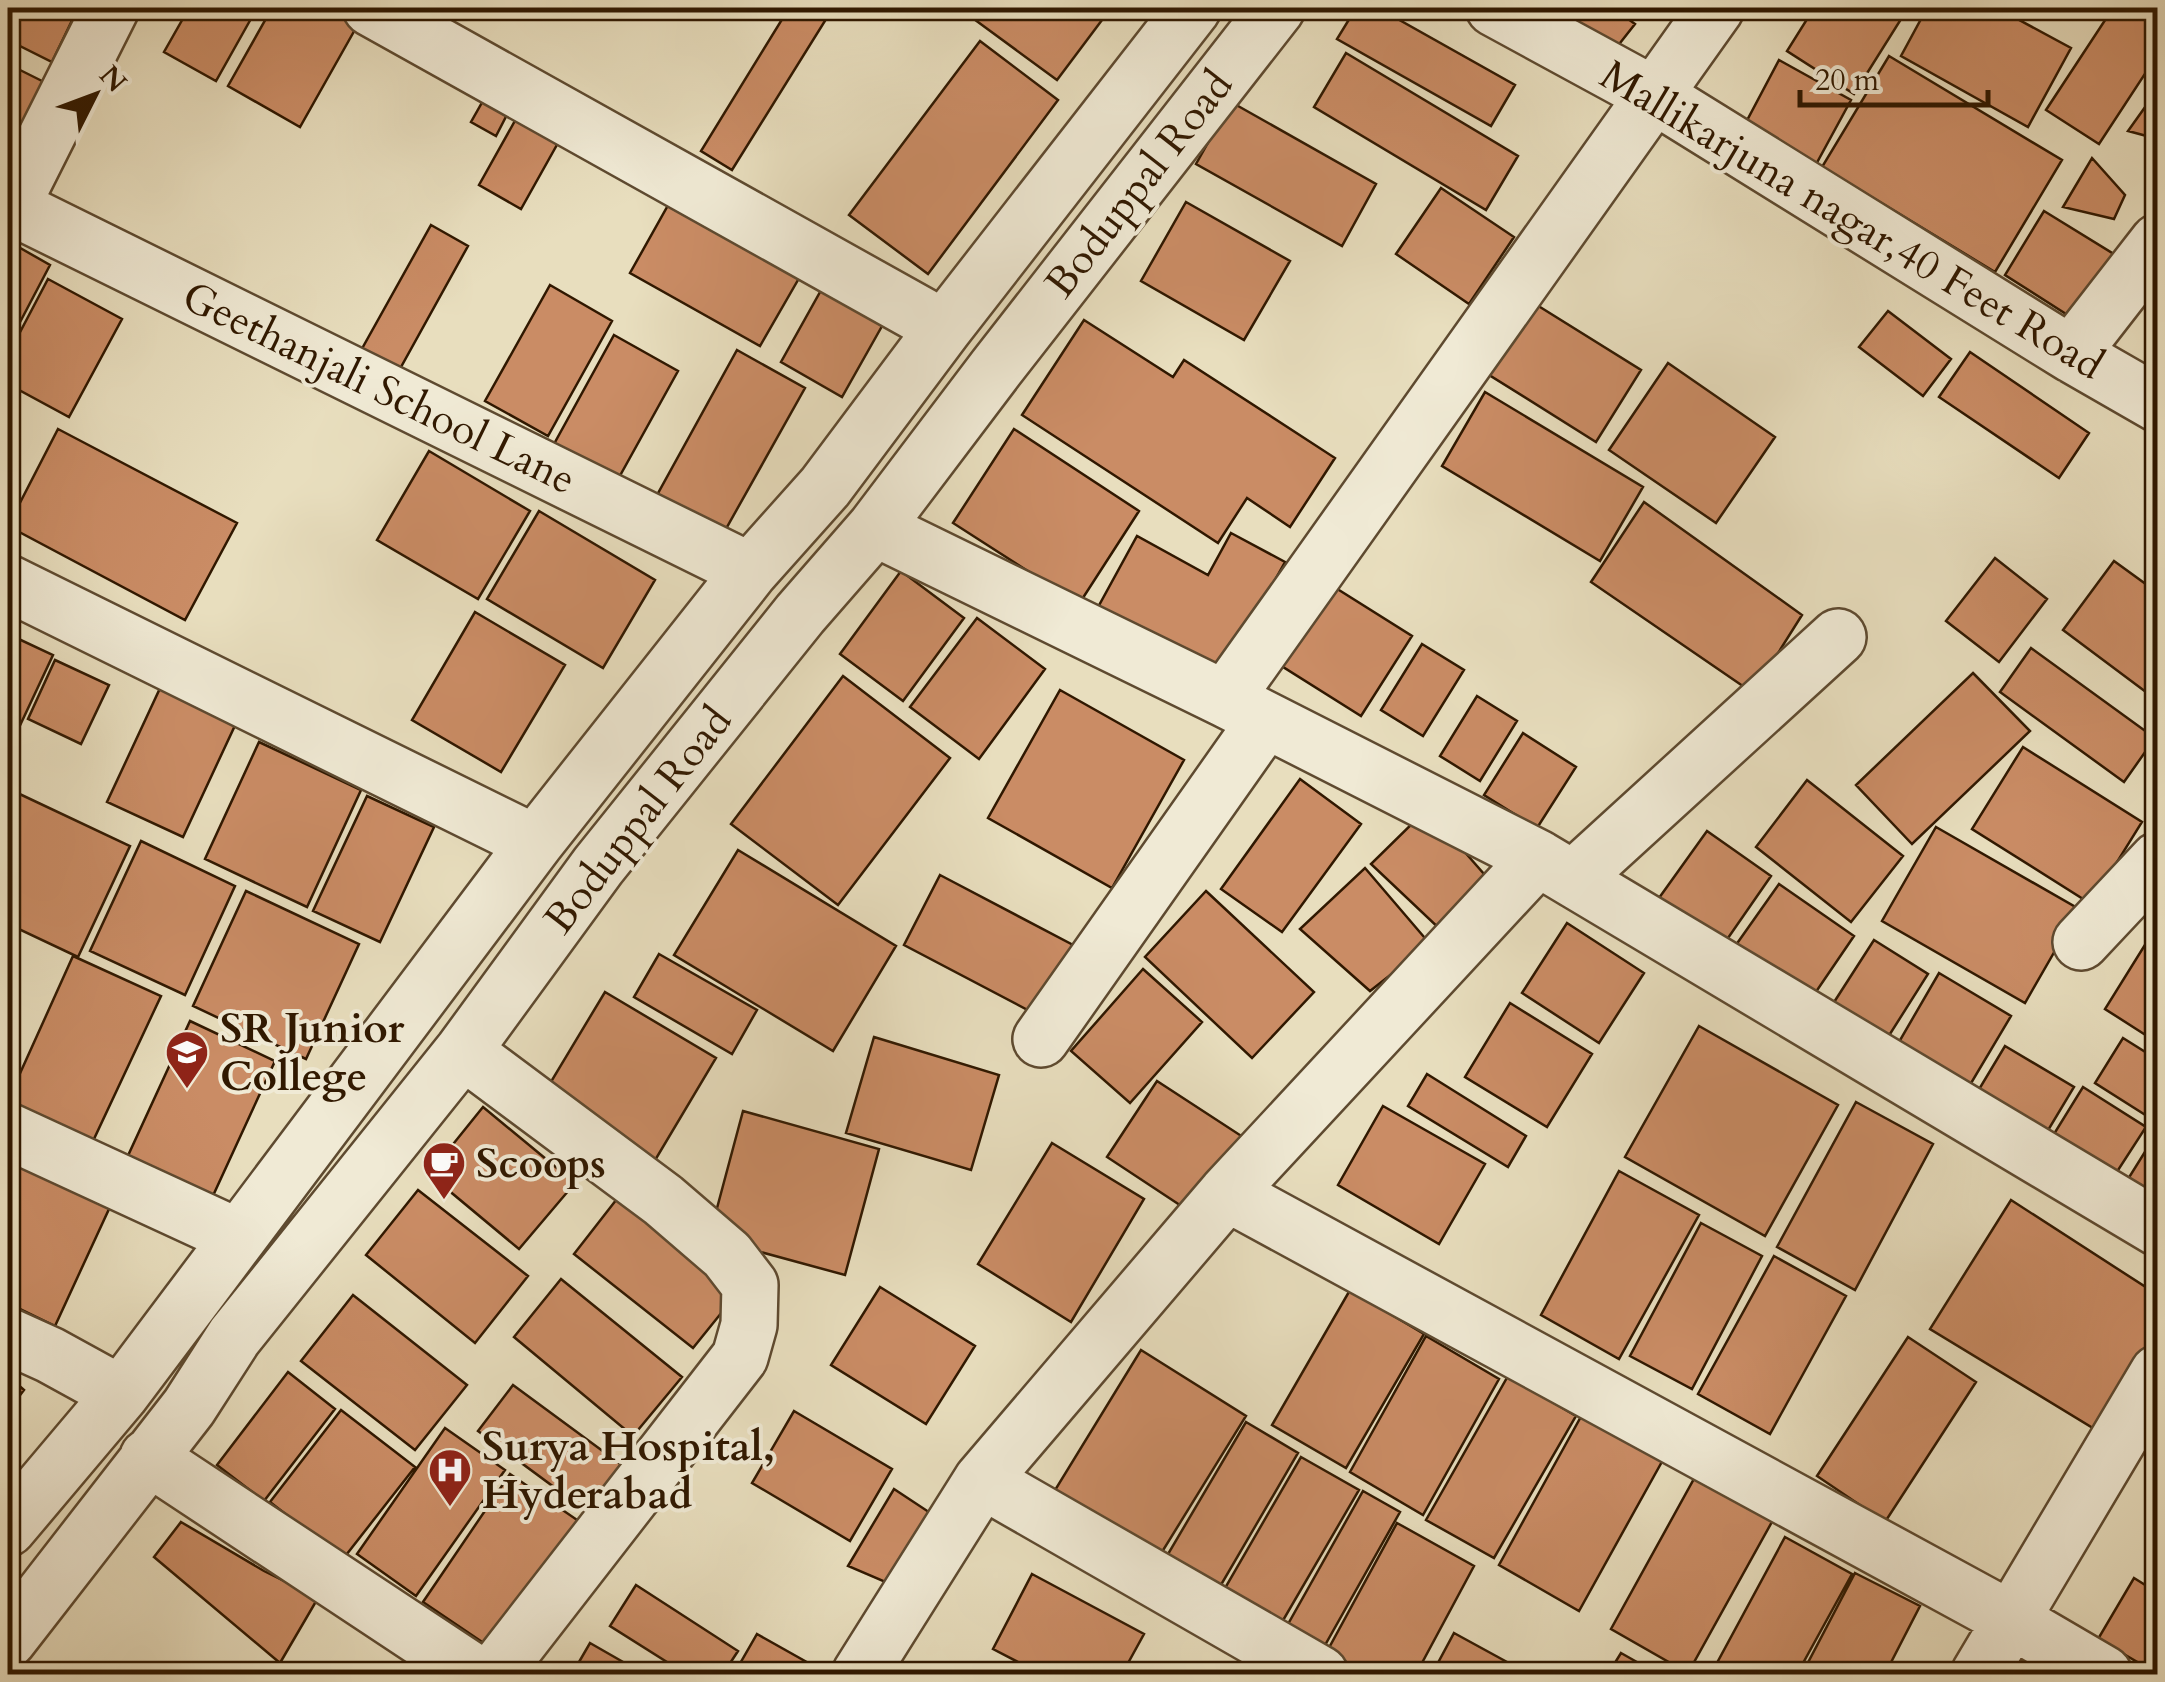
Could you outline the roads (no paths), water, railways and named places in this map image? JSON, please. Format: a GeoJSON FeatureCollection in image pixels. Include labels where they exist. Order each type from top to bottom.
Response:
{"type":"FeatureCollection","features":[{"type":"Feature","properties":{"kind":"street"},"geometry":{"type":"LineString","coordinates":[[10,205],[111,8]]}},
{"type":"Feature","properties":{"kind":"street"},"geometry":{"type":"LineString","coordinates":[[371,8],[944,328]]}},
{"type":"Feature","properties":{"kind":"street","name":"Boduppal Road"},"geometry":{"type":"LineString","coordinates":[[8,1528],[122,1394],[535,843],[750,571],[826,487],[944,328],[1193,8]]}},
{"type":"Feature","properties":{"kind":"street","name":"Boduppal Road"},"geometry":{"type":"LineString","coordinates":[[8,1640],[189,1407],[234,1337],[463,1051],[598,866],[800,614],[876,528],[1277,8]]}},
{"type":"Feature","properties":{"kind":"street","name":"Mallikarjuna nagar,40 Feet Road"},"geometry":{"type":"LineString","coordinates":[[1494,8],[1652,94],[2158,404]]}},
{"type":"Feature","properties":{"kind":"street"},"geometry":{"type":"LineString","coordinates":[[1040,1039],[1245,710],[1652,94],[1716,8]]}},
{"type":"Feature","properties":{"kind":"street","name":"Geethanjali School Lane"},"geometry":{"type":"LineString","coordinates":[[10,205],[750,571]]}},
{"type":"Feature","properties":{"kind":"street"},"geometry":{"type":"LineString","coordinates":[[2071,354],[2158,242]]}},
{"type":"Feature","properties":{"kind":"street"},"geometry":{"type":"LineString","coordinates":[[876,528],[1556,868],[2158,1228]]}},
{"type":"Feature","properties":{"kind":"street"},"geometry":{"type":"LineString","coordinates":[[8,583],[535,843]]}},
{"type":"Feature","properties":{"kind":"street"},"geometry":{"type":"LineString","coordinates":[[860,1674],[982,1480],[1228,1193],[1556,868],[1838,636]]}},
{"type":"Feature","properties":{"kind":"street"},"geometry":{"type":"LineString","coordinates":[[2081,942],[2158,860]]}},
{"type":"Feature","properties":{"kind":"street"},"geometry":{"type":"LineString","coordinates":[[463,1051],[663,1200],[727,1255],[750,1285],[748,1325],[740,1357],[494,1674]]}},
{"type":"Feature","properties":{"kind":"street"},"geometry":{"type":"LineString","coordinates":[[8,1130],[238,1237]]}},
{"type":"Feature","properties":{"kind":"street"},"geometry":{"type":"LineString","coordinates":[[1228,1193],[2104,1674]]}},
{"type":"Feature","properties":{"kind":"street"},"geometry":{"type":"LineString","coordinates":[[8,1336],[122,1394]]}},
{"type":"Feature","properties":{"kind":"street"},"geometry":{"type":"LineString","coordinates":[[1979,1674],[2158,1373]]}},
{"type":"Feature","properties":{"kind":"street"},"geometry":{"type":"LineString","coordinates":[[148,1457],[476,1674]]}},
{"type":"Feature","properties":{"kind":"street"},"geometry":{"type":"LineString","coordinates":[[982,1480],[1320,1674]]}},
{"type":"Feature","properties":{"kind":"place","name":"SR Junior College"},"geometry":{"type":"Point","coordinates":[187,1090]}},
{"type":"Feature","properties":{"kind":"place","name":"Scoops"},"geometry":{"type":"Point","coordinates":[444,1201]}},
{"type":"Feature","properties":{"kind":"place","name":"Surya Hospital, Hyderabad"},"geometry":{"type":"Point","coordinates":[450,1508]}}]}
